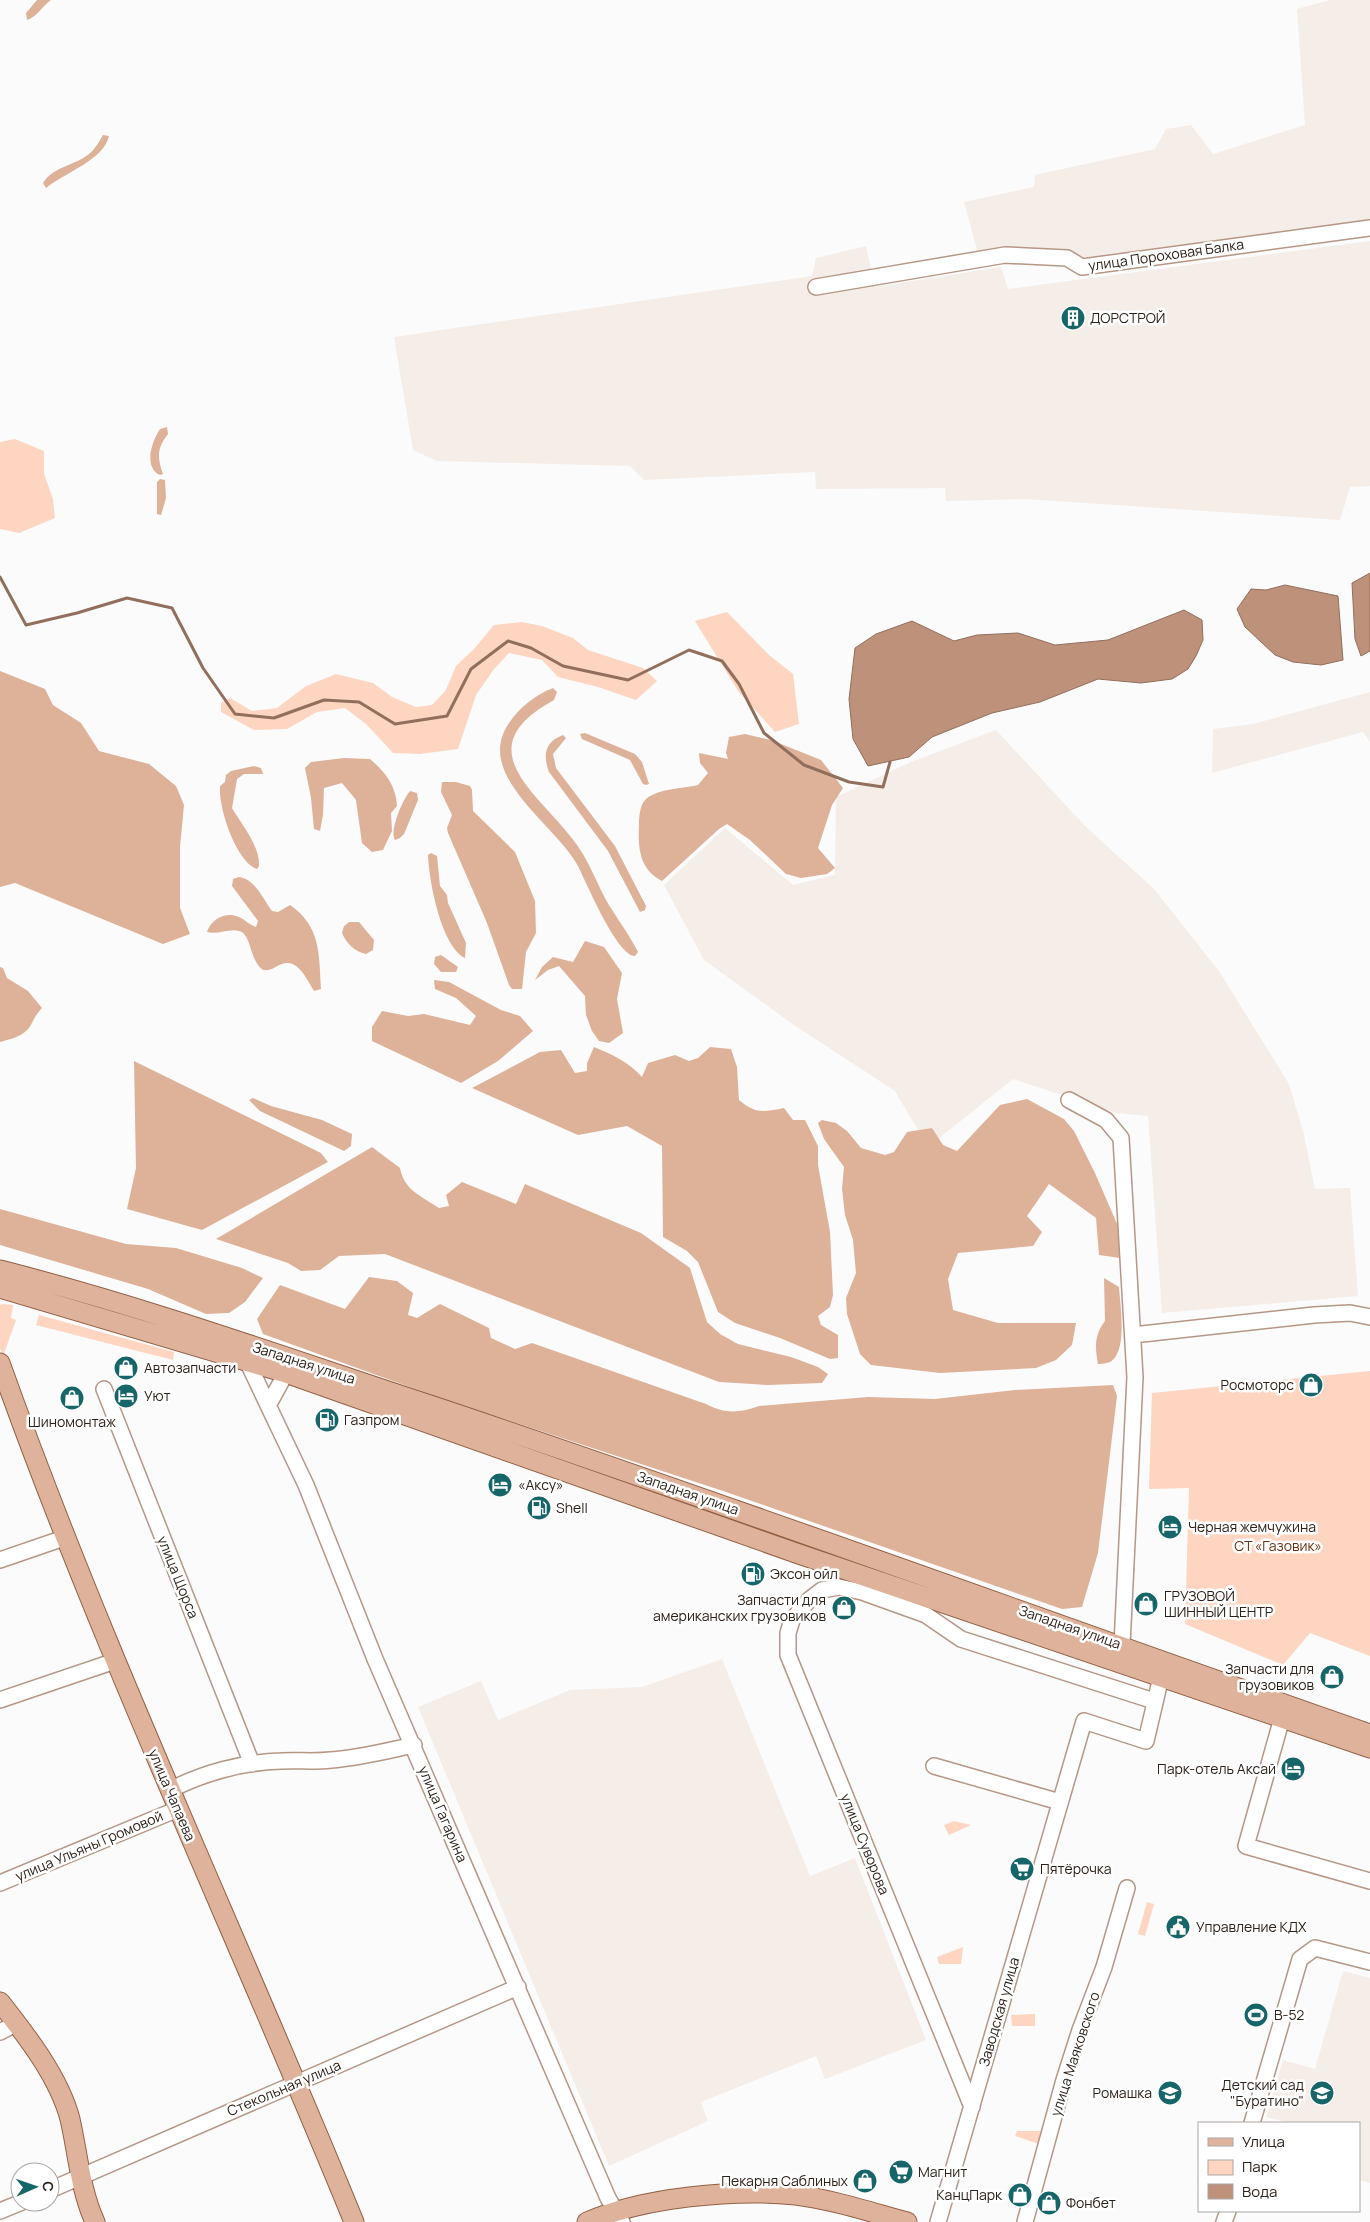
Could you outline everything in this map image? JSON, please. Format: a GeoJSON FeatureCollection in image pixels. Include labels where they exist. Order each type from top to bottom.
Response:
{"type":"FeatureCollection","features":[{"type":"Feature","properties":{"kind":"main road","name":"Западная улица"},"geometry":{"type":"LineString","coordinates":[[0,1270],[92,1295],[200,1329],[584,1456],[1370,1734]]}},
{"type":"Feature","properties":{"kind":"main road","name":"Западная улица"},"geometry":{"type":"LineString","coordinates":[[0,1288],[286,1373],[805,1556],[1370,1748]]}},
{"type":"Feature","properties":{"kind":"main road","name":"улица Чапаева"},"geometry":{"type":"LineString","coordinates":[[2,1374],[64,1538],[115,1661],[297,2083],[354,2222]]}},
{"type":"Feature","properties":{"kind":"main road"},"geometry":{"type":"LineString","coordinates":[[0,2002],[46,2064],[69,2117],[85,2200],[95,2222]]}},
{"type":"Feature","properties":{"kind":"main road"},"geometry":{"type":"LineString","coordinates":[[618,2218],[698,2197],[772,2194],[832,2201],[907,2222]]}},
{"type":"Feature","properties":{"kind":"main road"},"geometry":{"type":"LineString","coordinates":[[587,2222],[712,2205],[771,2204],[828,2210],[874,2222]]}},
{"type":"Feature","properties":{"kind":"street","name":"улица Пороховая Балка"},"geometry":{"type":"LineString","coordinates":[[816,287],[1005,255],[1068,258],[1082,267],[1370,228]]}},
{"type":"Feature","properties":{"kind":"street"},"geometry":{"type":"LineString","coordinates":[[1068,1100],[1106,1120],[1121,1138],[1135,1377],[1122,1645]]}},
{"type":"Feature","properties":{"kind":"street"},"geometry":{"type":"LineString","coordinates":[[1133,1335],[1314,1315],[1350,1313],[1370,1316]]}},
{"type":"Feature","properties":{"kind":"street","name":"улица Гагарина"},"geometry":{"type":"LineString","coordinates":[[247,1361],[269,1404],[327,1532],[375,1659],[618,2218]]}},
{"type":"Feature","properties":{"kind":"street"},"geometry":{"type":"LineString","coordinates":[[269,1404],[286,1373]]}},
{"type":"Feature","properties":{"kind":"street","name":"улица Щорса"},"geometry":{"type":"LineString","coordinates":[[104,1389],[252,1764]]}},
{"type":"Feature","properties":{"kind":"street"},"geometry":{"type":"LineString","coordinates":[[0,1560],[64,1538]]}},
{"type":"Feature","properties":{"kind":"street","name":"улица Суворова"},"geometry":{"type":"LineString","coordinates":[[972,2107],[788,1655],[788,1633],[792,1620],[809,1600],[822,1590],[839,1587],[862,1592],[926,1615],[961,1638],[1154,1701]]}},
{"type":"Feature","properties":{"kind":"street"},"geometry":{"type":"LineString","coordinates":[[0,1700],[115,1661]]}},
{"type":"Feature","properties":{"kind":"street","name":"Заводская улица"},"geometry":{"type":"LineString","coordinates":[[938,2222],[1084,1721],[1146,1740],[1161,1677]]}},
{"type":"Feature","properties":{"kind":"street"},"geometry":{"type":"LineString","coordinates":[[1282,1718],[1246,1846],[1370,1881]]}},
{"type":"Feature","properties":{"kind":"street"},"geometry":{"type":"LineString","coordinates":[[170,1790],[209,1774],[252,1764],[280,1761],[330,1760],[374,1754],[414,1745]]}},
{"type":"Feature","properties":{"kind":"street"},"geometry":{"type":"LineString","coordinates":[[934,1766],[1060,1802]]}},
{"type":"Feature","properties":{"kind":"street","name":"улица Ульяны Громовой"},"geometry":{"type":"LineString","coordinates":[[0,1884],[178,1809]]}},
{"type":"Feature","properties":{"kind":"street","name":"улица Маяковского"},"geometry":{"type":"LineString","coordinates":[[1025,2222],[1064,2080],[1080,2030],[1104,1967],[1127,1888]]}},
{"type":"Feature","properties":{"kind":"street"},"geometry":{"type":"LineString","coordinates":[[1252,2122],[1300,1959],[1315,1948],[1370,1962]]}},
{"type":"Feature","properties":{"kind":"street","name":"Стекольная улица"},"geometry":{"type":"LineString","coordinates":[[60,2185],[518,1987]]}},
{"type":"Feature","properties":{"kind":"street"},"geometry":{"type":"LineString","coordinates":[[0,2032],[17,2024]]}},
{"type":"Feature","properties":{"kind":"shaded area"},"geometry":{"type":"Polygon","coordinates":[[[37,0],[51,0],[27,20],[26,13],[37,0]]]}},
{"type":"Feature","properties":{"kind":"shaded area"},"geometry":{"type":"Polygon","coordinates":[[[1330,0],[1370,0],[1370,220],[1099,259],[1040,248],[978,254],[964,202],[1034,187],[1035,175],[1155,149],[1166,129],[1191,125],[1213,154],[1305,125],[1297,9],[1330,0]]]}},
{"type":"Feature","properties":{"kind":"shaded area"},"geometry":{"type":"Polygon","coordinates":[[[103,135],[109,136],[106,145],[100,152],[46,188],[43,183],[48,177],[89,154],[103,135]]]}},
{"type":"Feature","properties":{"kind":"shaded area"},"geometry":{"type":"Polygon","coordinates":[[[1370,241],[1370,486],[1350,487],[1340,520],[1026,499],[946,501],[945,488],[816,489],[815,472],[644,480],[630,466],[437,461],[413,450],[394,337],[812,276],[816,258],[866,246],[875,287],[1001,267],[1008,289],[1370,241]]]}},
{"type":"Feature","properties":{"kind":"shaded area"},"geometry":{"type":"Polygon","coordinates":[[[167,427],[168,434],[159,453],[163,474],[160,475],[155,471],[150,460],[154,440],[160,429],[167,427]]]}},
{"type":"Feature","properties":{"kind":"shaded area"},"geometry":{"type":"Polygon","coordinates":[[[160,479],[165,480],[166,498],[161,515],[157,514],[157,482],[160,479]]]}},
{"type":"Feature","properties":{"kind":"shaded area"},"geometry":{"type":"Polygon","coordinates":[[[0,671],[45,689],[53,705],[81,723],[99,751],[149,764],[176,786],[184,805],[180,847],[180,908],[190,934],[163,944],[15,883],[0,887],[0,671]]]}},
{"type":"Feature","properties":{"kind":"shaded area"},"geometry":{"type":"Polygon","coordinates":[[[553,688],[557,692],[554,700],[527,718],[514,737],[512,754],[518,772],[530,790],[581,851],[606,900],[638,952],[635,956],[628,953],[611,932],[578,866],[567,850],[522,799],[509,780],[502,762],[501,742],[509,723],[528,702],[553,688]]]}},
{"type":"Feature","properties":{"kind":"shaded area"},"geometry":{"type":"Polygon","coordinates":[[[1370,692],[1370,742],[1363,732],[1212,773],[1213,729],[1253,724],[1370,692]]]}},
{"type":"Feature","properties":{"kind":"shaded area"},"geometry":{"type":"Polygon","coordinates":[[[996,730],[1085,826],[1154,889],[1219,971],[1289,1084],[1304,1135],[1315,1189],[1350,1188],[1358,1296],[1162,1313],[1148,1116],[1117,1113],[1013,1079],[928,1147],[895,1091],[791,1023],[704,960],[664,885],[725,828],[793,885],[835,875],[836,797],[911,762],[996,730]]]}},
{"type":"Feature","properties":{"kind":"shaded area"},"geometry":{"type":"Polygon","coordinates":[[[585,733],[635,754],[642,762],[649,784],[643,784],[630,760],[582,739],[580,734],[585,733]]]}},
{"type":"Feature","properties":{"kind":"shaded area"},"geometry":{"type":"Polygon","coordinates":[[[745,734],[771,740],[821,760],[843,788],[832,805],[818,848],[835,868],[827,874],[801,878],[786,874],[750,840],[727,824],[719,829],[662,881],[654,876],[641,857],[639,833],[642,804],[651,795],[671,789],[698,785],[708,773],[700,763],[699,753],[728,759],[726,753],[729,737],[745,734]]]}},
{"type":"Feature","properties":{"kind":"shaded area"},"geometry":{"type":"Polygon","coordinates":[[[563,735],[566,738],[553,754],[556,768],[615,846],[646,906],[645,910],[640,912],[608,851],[549,772],[546,760],[547,750],[552,741],[563,735]]]}},
{"type":"Feature","properties":{"kind":"shaded area"},"geometry":{"type":"Polygon","coordinates":[[[344,758],[370,759],[385,774],[392,785],[397,806],[391,813],[392,831],[383,850],[372,852],[362,843],[356,800],[342,783],[324,788],[323,815],[320,831],[314,829],[311,798],[305,768],[311,762],[344,758]]]}},
{"type":"Feature","properties":{"kind":"shaded area"},"geometry":{"type":"Polygon","coordinates":[[[254,766],[261,768],[263,774],[244,774],[237,779],[232,808],[254,843],[259,858],[257,869],[242,856],[230,833],[225,820],[220,795],[220,786],[225,782],[226,775],[231,771],[254,766]]]}},
{"type":"Feature","properties":{"kind":"shaded area"},"geometry":{"type":"Polygon","coordinates":[[[442,782],[456,782],[470,786],[472,790],[473,811],[515,852],[535,901],[536,933],[526,952],[522,989],[512,989],[509,985],[487,923],[448,833],[447,828],[452,815],[441,792],[442,782]]]}},
{"type":"Feature","properties":{"kind":"shaded area"},"geometry":{"type":"Polygon","coordinates":[[[410,791],[417,793],[418,800],[404,834],[395,840],[395,823],[410,791]]]}},
{"type":"Feature","properties":{"kind":"shaded area"},"geometry":{"type":"Polygon","coordinates":[[[431,853],[437,856],[440,886],[447,895],[448,903],[466,943],[465,958],[449,940],[438,912],[429,866],[428,855],[431,853]]]}},
{"type":"Feature","properties":{"kind":"shaded area"},"geometry":{"type":"Polygon","coordinates":[[[239,877],[250,881],[254,885],[272,911],[278,912],[290,905],[308,922],[316,942],[320,964],[321,989],[314,991],[305,976],[293,964],[282,964],[263,970],[258,966],[246,937],[239,931],[207,932],[215,920],[229,915],[239,917],[256,927],[258,921],[232,886],[233,879],[239,877]]]}},
{"type":"Feature","properties":{"kind":"shaded area"},"geometry":{"type":"Polygon","coordinates":[[[349,922],[359,922],[374,940],[373,950],[366,954],[354,949],[346,941],[342,933],[344,926],[349,922]]]}},
{"type":"Feature","properties":{"kind":"shaded area"},"geometry":{"type":"Polygon","coordinates":[[[585,941],[604,947],[622,973],[617,999],[623,1033],[609,1043],[599,1041],[592,1031],[586,1015],[585,996],[559,966],[548,970],[535,980],[542,967],[553,957],[573,962],[585,941]]]}},
{"type":"Feature","properties":{"kind":"shaded area"},"geometry":{"type":"Polygon","coordinates":[[[441,955],[458,967],[456,972],[441,972],[434,964],[435,957],[441,955]]]}},
{"type":"Feature","properties":{"kind":"shaded area"},"geometry":{"type":"Polygon","coordinates":[[[0,967],[3,968],[7,978],[28,991],[42,1008],[23,1034],[0,1042],[0,967]]]}},
{"type":"Feature","properties":{"kind":"shaded area"},"geometry":{"type":"Polygon","coordinates":[[[434,980],[449,982],[501,1010],[520,1016],[533,1031],[498,1061],[461,1083],[372,1041],[372,1027],[382,1011],[408,1016],[424,1014],[470,1025],[476,1016],[456,998],[435,989],[434,980]]]}},
{"type":"Feature","properties":{"kind":"shaded area"},"geometry":{"type":"Polygon","coordinates":[[[594,1047],[626,1063],[642,1077],[648,1063],[675,1055],[689,1061],[698,1058],[710,1047],[731,1049],[737,1067],[739,1100],[750,1108],[760,1111],[784,1108],[793,1120],[805,1120],[818,1146],[818,1165],[830,1232],[833,1295],[830,1307],[818,1316],[821,1325],[838,1335],[838,1358],[830,1359],[780,1338],[735,1323],[718,1312],[698,1262],[687,1251],[663,1237],[662,1146],[627,1126],[578,1135],[472,1088],[540,1052],[561,1050],[575,1073],[587,1071],[587,1063],[594,1047]]]}},
{"type":"Feature","properties":{"kind":"shaded area"},"geometry":{"type":"Polygon","coordinates":[[[134,1061],[321,1153],[328,1162],[202,1230],[127,1209],[136,1168],[134,1061]]]}},
{"type":"Feature","properties":{"kind":"shaded area"},"geometry":{"type":"Polygon","coordinates":[[[253,1098],[271,1106],[322,1120],[352,1134],[351,1146],[344,1151],[260,1111],[249,1100],[253,1098]]]}},
{"type":"Feature","properties":{"kind":"shaded area"},"geometry":{"type":"Polygon","coordinates":[[[1027,1099],[1064,1119],[1074,1131],[1121,1233],[1120,1258],[1099,1255],[1096,1218],[1049,1184],[1027,1216],[1042,1232],[1033,1246],[958,1253],[948,1279],[953,1310],[998,1323],[1076,1323],[1072,1345],[1056,1360],[1036,1368],[940,1373],[871,1365],[860,1354],[847,1314],[846,1298],[856,1273],[853,1240],[845,1215],[842,1189],[844,1167],[824,1139],[818,1123],[822,1120],[836,1123],[847,1131],[861,1148],[885,1155],[894,1152],[907,1132],[932,1128],[943,1145],[957,1151],[1000,1105],[1027,1099]]]}},
{"type":"Feature","properties":{"kind":"shaded area"},"geometry":{"type":"Polygon","coordinates":[[[372,1147],[400,1168],[405,1182],[414,1192],[439,1208],[449,1206],[446,1195],[462,1182],[516,1204],[525,1184],[641,1233],[690,1268],[707,1322],[720,1334],[738,1344],[791,1357],[818,1367],[828,1374],[822,1383],[768,1385],[719,1382],[385,1254],[339,1256],[320,1270],[301,1271],[288,1263],[216,1239],[372,1147]]]}},
{"type":"Feature","properties":{"kind":"shaded area"},"geometry":{"type":"Polygon","coordinates":[[[0,1209],[126,1244],[176,1248],[242,1268],[263,1278],[245,1302],[229,1313],[206,1314],[148,1289],[0,1245],[0,1209]]]}},
{"type":"Feature","properties":{"kind":"shaded area"},"geometry":{"type":"Polygon","coordinates":[[[369,1277],[397,1281],[413,1293],[408,1315],[417,1318],[440,1304],[489,1328],[491,1338],[515,1349],[532,1343],[719,1410],[739,1411],[759,1406],[868,1397],[935,1399],[1015,1390],[1113,1385],[1117,1396],[1098,1553],[1082,1607],[1062,1609],[723,1491],[440,1398],[263,1334],[257,1319],[280,1285],[345,1309],[369,1277]]]}},
{"type":"Feature","properties":{"kind":"shaded area"},"geometry":{"type":"Polygon","coordinates":[[[1104,1278],[1119,1287],[1122,1328],[1116,1357],[1110,1362],[1098,1364],[1096,1342],[1101,1326],[1105,1321],[1104,1278]]]}},
{"type":"Feature","properties":{"kind":"shaded area"},"geometry":{"type":"Polygon","coordinates":[[[722,1659],[810,1876],[855,1858],[926,2040],[825,2079],[816,2056],[701,2102],[708,2121],[609,2166],[418,1707],[481,1681],[498,1720],[570,1690],[642,1687],[722,1659]]]}},
{"type":"Feature","properties":{"kind":"shaded area","name":"Детский сад \"Буратино\""},"geometry":{"type":"Polygon","coordinates":[[[1343,1971],[1370,1978],[1370,2183],[1360,2180],[1360,2122],[1286,2122],[1266,2117],[1283,2060],[1315,2069],[1343,1971]]]}},
{"type":"Feature","properties":{"kind":"green space"},"geometry":{"type":"Polygon","coordinates":[[[15,439],[44,451],[44,474],[53,499],[55,518],[19,533],[0,529],[0,442],[15,439]]]}},
{"type":"Feature","properties":{"kind":"green space"},"geometry":{"type":"Polygon","coordinates":[[[727,612],[769,655],[793,674],[799,724],[775,732],[738,691],[695,621],[727,612]]]}},
{"type":"Feature","properties":{"kind":"green space"},"geometry":{"type":"Polygon","coordinates":[[[522,622],[542,626],[573,638],[588,650],[643,668],[657,681],[636,700],[598,687],[558,677],[542,660],[509,653],[494,669],[476,695],[458,749],[420,754],[393,753],[366,724],[345,708],[317,712],[287,729],[254,730],[221,712],[221,703],[230,698],[252,711],[277,708],[306,686],[336,674],[373,683],[392,697],[416,707],[432,705],[446,690],[456,666],[474,649],[494,625],[522,622]]]}},
{"type":"Feature","properties":{"kind":"green space"},"geometry":{"type":"Polygon","coordinates":[[[0,1305],[13,1305],[11,1318],[16,1320],[3,1356],[0,1348],[0,1305]]]}},
{"type":"Feature","properties":{"kind":"green space"},"geometry":{"type":"Polygon","coordinates":[[[39,1315],[174,1352],[173,1360],[36,1325],[39,1315]]]}},
{"type":"Feature","properties":{"kind":"green space","name":"СТ «Газовик»"},"geometry":{"type":"Polygon","coordinates":[[[1370,1371],[1370,1656],[1310,1633],[1283,1665],[1185,1624],[1189,1488],[1149,1489],[1152,1393],[1370,1371]]]}},
{"type":"Feature","properties":{"kind":"green space"},"geometry":{"type":"Polygon","coordinates":[[[954,1821],[971,1825],[949,1835],[944,1825],[954,1821]]]}},
{"type":"Feature","properties":{"kind":"green space"},"geometry":{"type":"Polygon","coordinates":[[[1147,1902],[1154,1904],[1145,1936],[1138,1934],[1147,1902]]]}},
{"type":"Feature","properties":{"kind":"green space"},"geometry":{"type":"Polygon","coordinates":[[[963,1947],[961,1964],[939,1964],[937,1957],[963,1947]]]}},
{"type":"Feature","properties":{"kind":"green space"},"geometry":{"type":"Polygon","coordinates":[[[1035,2014],[1035,2026],[1012,2026],[1011,2015],[1035,2014]]]}},
{"type":"Feature","properties":{"kind":"green space"},"geometry":{"type":"Polygon","coordinates":[[[1017,2131],[1043,2131],[1039,2144],[1015,2136],[1017,2131]]]}},
{"type":"Feature","properties":{"kind":"water"},"geometry":{"type":"Polygon","coordinates":[[[1370,573],[1370,651],[1361,656],[1355,639],[1352,583],[1370,573]]]}},
{"type":"Feature","properties":{"kind":"water"},"geometry":{"type":"Polygon","coordinates":[[[1285,585],[1338,596],[1343,660],[1321,665],[1293,662],[1275,655],[1245,627],[1237,609],[1251,589],[1266,590],[1285,585]]]}},
{"type":"Feature","properties":{"kind":"water"},"geometry":{"type":"Polygon","coordinates":[[[1184,610],[1202,620],[1203,640],[1188,669],[1172,679],[1141,683],[1098,679],[1040,702],[992,713],[932,737],[909,757],[868,766],[853,739],[849,699],[855,648],[876,634],[912,621],[954,641],[977,635],[1018,633],[1055,645],[1108,640],[1184,610]]]}},
{"type":"Feature","properties":{"kind":"waterway"},"geometry":{"type":"LineString","coordinates":[[0,577],[26,625],[77,613],[127,598],[172,608],[203,668],[235,714],[274,718],[324,700],[359,702],[395,724],[447,716],[471,669],[508,641],[531,648],[563,666],[628,680],[689,650],[722,661],[739,684],[764,733],[804,765],[849,782],[883,787],[890,762]]}},
{"type":"Feature","properties":{"kind":"place","name":"ДОРСТРОЙ"},"geometry":{"type":"Point","coordinates":[1073,318]}},
{"type":"Feature","properties":{"kind":"place","name":"Автозапчасти"},"geometry":{"type":"Point","coordinates":[126,1368]}},
{"type":"Feature","properties":{"kind":"place","name":"Росмоторс"},"geometry":{"type":"Point","coordinates":[1311,1385]}},
{"type":"Feature","properties":{"kind":"place","name":"Уют"},"geometry":{"type":"Point","coordinates":[126,1396]}},
{"type":"Feature","properties":{"kind":"place","name":"Шиномонтаж"},"geometry":{"type":"Point","coordinates":[72,1398]}},
{"type":"Feature","properties":{"kind":"place","name":"Газпром"},"geometry":{"type":"Point","coordinates":[327,1420]}},
{"type":"Feature","properties":{"kind":"place","name":"«Аксу»"},"geometry":{"type":"Point","coordinates":[500,1485]}},
{"type":"Feature","properties":{"kind":"place","name":"Shell"},"geometry":{"type":"Point","coordinates":[539,1508]}},
{"type":"Feature","properties":{"kind":"place","name":"Черная жемчужина"},"geometry":{"type":"Point","coordinates":[1170,1527]}},
{"type":"Feature","properties":{"kind":"place","name":"Эксон ойл"},"geometry":{"type":"Point","coordinates":[753,1574]}},
{"type":"Feature","properties":{"kind":"place","name":"ГРУЗОВОЙ ШИННЫЙ ЦЕНТР"},"geometry":{"type":"Point","coordinates":[1146,1604]}},
{"type":"Feature","properties":{"kind":"place","name":"Запчасти для американских грузовиков"},"geometry":{"type":"Point","coordinates":[844,1608]}},
{"type":"Feature","properties":{"kind":"place","name":"Запчасти для грузовиков"},"geometry":{"type":"Point","coordinates":[1332,1677]}},
{"type":"Feature","properties":{"kind":"place","name":"Парк-отель Аксай"},"geometry":{"type":"Point","coordinates":[1293,1769]}},
{"type":"Feature","properties":{"kind":"place","name":"Пятёрочка"},"geometry":{"type":"Point","coordinates":[1022,1869]}},
{"type":"Feature","properties":{"kind":"place","name":"Управление КДХ"},"geometry":{"type":"Point","coordinates":[1178,1927]}},
{"type":"Feature","properties":{"kind":"place","name":"В-52"},"geometry":{"type":"Point","coordinates":[1256,2015]}},
{"type":"Feature","properties":{"kind":"place","name":"Ромашка"},"geometry":{"type":"Point","coordinates":[1170,2093]}},
{"type":"Feature","properties":{"kind":"place","name":"Детский сад \"Буратино\""},"geometry":{"type":"Point","coordinates":[1322,2093]}},
{"type":"Feature","properties":{"kind":"place","name":"Магнит"},"geometry":{"type":"Point","coordinates":[901,2172]}},
{"type":"Feature","properties":{"kind":"place","name":"Пекарня Саблиных"},"geometry":{"type":"Point","coordinates":[865,2181]}},
{"type":"Feature","properties":{"kind":"place","name":"КанцПарк"},"geometry":{"type":"Point","coordinates":[1020,2195]}},
{"type":"Feature","properties":{"kind":"place","name":"Фонбет"},"geometry":{"type":"Point","coordinates":[1049,2203]}}]}
